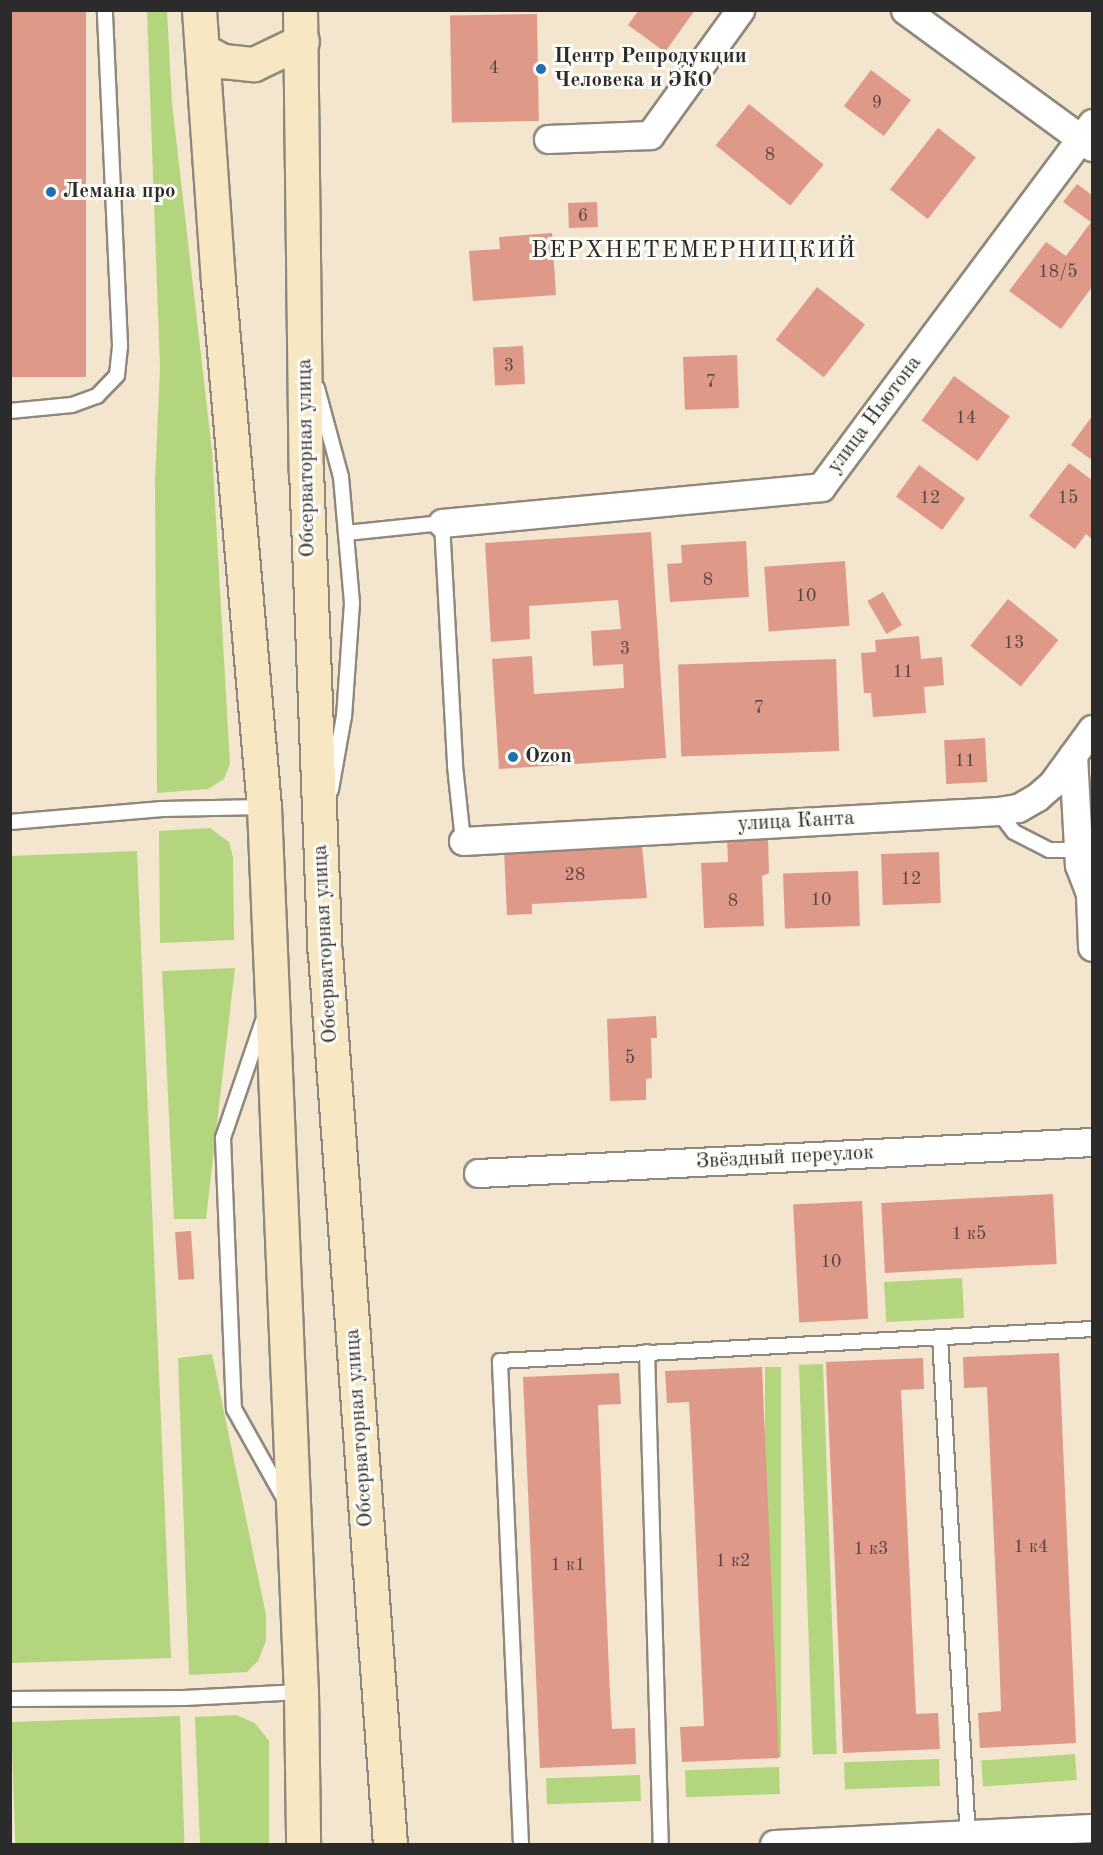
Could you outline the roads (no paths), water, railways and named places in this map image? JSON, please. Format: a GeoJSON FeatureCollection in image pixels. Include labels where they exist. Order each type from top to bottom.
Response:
{"type":"FeatureCollection","features":[{"type":"Feature","properties":{"kind":"main road"},"geometry":{"type":"LineString","coordinates":[[199,10],[264,807],[301,1692],[303,1845]]}},
{"type":"Feature","properties":{"kind":"main road","name":"Обсерваторная улица"},"geometry":{"type":"LineString","coordinates":[[202,50],[223,61],[254,64],[301,26]]}},
{"type":"Feature","properties":{"kind":"main road","name":"Обсерваторная улица"},"geometry":{"type":"LineString","coordinates":[[301,26],[304,344],[321,848],[390,1845]]}},
{"type":"Feature","properties":{"kind":"street"},"geometry":{"type":"LineString","coordinates":[[548,139],[650,135],[740,10]]}},
{"type":"Feature","properties":{"kind":"street"},"geometry":{"type":"LineString","coordinates":[[905,10],[1089,136]]}},
{"type":"Feature","properties":{"kind":"street","name":"улица Ньютона"},"geometry":{"type":"LineString","coordinates":[[442,523],[821,487],[1089,136]]}},
{"type":"Feature","properties":{"kind":"street","name":"улица Канта"},"geometry":{"type":"LineString","coordinates":[[463,841],[998,811],[1018,808],[1037,797],[1092,729]]}},
{"type":"Feature","properties":{"kind":"street"},"geometry":{"type":"LineString","coordinates":[[1073,755],[1080,872],[1091,889],[1092,947]]}},
{"type":"Feature","properties":{"kind":"street","name":"Звёздный переулок"},"geometry":{"type":"LineString","coordinates":[[478,1173],[1092,1142]]}},
{"type":"Feature","properties":{"kind":"street"},"geometry":{"type":"LineString","coordinates":[[774,1845],[968,1840],[1092,1828]]}},
{"type":"Feature","properties":{"kind":"lane"},"geometry":{"type":"LineString","coordinates":[[10,411],[72,405],[97,396],[117,375],[120,345],[105,10]]}},
{"type":"Feature","properties":{"kind":"lane"},"geometry":{"type":"LineString","coordinates":[[304,344],[341,477],[352,603],[344,716],[321,848]]}},
{"type":"Feature","properties":{"kind":"lane"},"geometry":{"type":"LineString","coordinates":[[346,533],[442,523],[463,841]]}},
{"type":"Feature","properties":{"kind":"lane"},"geometry":{"type":"LineString","coordinates":[[10,822],[162,809],[264,807]]}},
{"type":"Feature","properties":{"kind":"lane"},"geometry":{"type":"LineString","coordinates":[[998,811],[1014,832],[1049,850],[1078,850]]}},
{"type":"Feature","properties":{"kind":"lane"},"geometry":{"type":"LineString","coordinates":[[272,993],[223,1138],[224,1174],[234,1408],[293,1516]]}},
{"type":"Feature","properties":{"kind":"lane"},"geometry":{"type":"LineString","coordinates":[[521,1845],[498,1365],[504,1359],[1092,1329]]}},
{"type":"Feature","properties":{"kind":"lane"},"geometry":{"type":"LineString","coordinates":[[940,1337],[968,1840]]}},
{"type":"Feature","properties":{"kind":"lane"},"geometry":{"type":"LineString","coordinates":[[647,1352],[661,1845]]}},
{"type":"Feature","properties":{"kind":"lane"},"geometry":{"type":"LineString","coordinates":[[10,1699],[184,1698],[301,1692]]}},
{"type":"Feature","properties":{"kind":"place","name":"Центр Репродукции Человека и ЭКО"},"geometry":{"type":"Point","coordinates":[541,69]}},
{"type":"Feature","properties":{"kind":"place","name":"Лемана про"},"geometry":{"type":"Point","coordinates":[51,192]}},
{"type":"Feature","properties":{"kind":"place","name":"Ozon"},"geometry":{"type":"Point","coordinates":[513,757]}},
{"type":"Feature","properties":{"kind":"district","name":"ВЕРХНЕТЕМЕРНИЦКИЙ"},"geometry":{"type":"Point","coordinates":[694,252]}}]}
